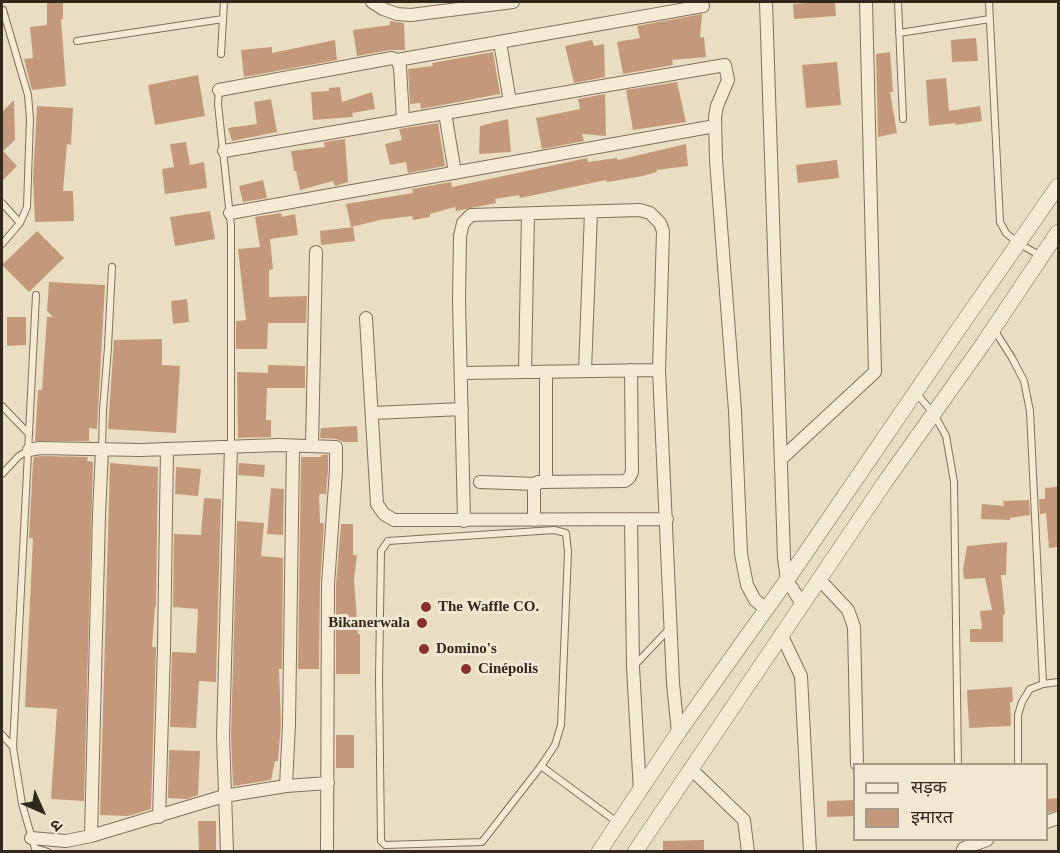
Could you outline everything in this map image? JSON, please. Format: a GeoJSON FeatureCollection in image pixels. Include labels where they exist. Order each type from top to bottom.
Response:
{"type":"FeatureCollection","features":[{"type":"Feature","properties":{"kind":"street"},"geometry":{"type":"LineString","coordinates":[[372,2],[396,14],[411,15],[513,2]]}},
{"type":"Feature","properties":{"kind":"street"},"geometry":{"type":"LineString","coordinates":[[766,2],[784,558],[787,580],[802,604]]}},
{"type":"Feature","properties":{"kind":"street"},"geometry":{"type":"LineString","coordinates":[[781,459],[875,372],[866,2]]}},
{"type":"Feature","properties":{"kind":"street"},"geometry":{"type":"LineString","coordinates":[[219,90],[392,58],[397,60],[704,6]]}},
{"type":"Feature","properties":{"kind":"street"},"geometry":{"type":"LineString","coordinates":[[500,42],[510,102]]}},
{"type":"Feature","properties":{"kind":"street"},"geometry":{"type":"LineString","coordinates":[[397,60],[400,67],[403,120]]}},
{"type":"Feature","properties":{"kind":"street"},"geometry":{"type":"LineString","coordinates":[[224,151],[725,65],[728,80],[717,106],[716,126],[735,411],[741,554],[747,585],[755,600],[766,609]]}},
{"type":"Feature","properties":{"kind":"street"},"geometry":{"type":"LineString","coordinates":[[445,113],[455,173]]}},
{"type":"Feature","properties":{"kind":"street"},"geometry":{"type":"LineString","coordinates":[[230,213],[716,126]]}},
{"type":"Feature","properties":{"kind":"street"},"geometry":{"type":"LineString","coordinates":[[599,852],[678,733],[787,580],[1059,186]]}},
{"type":"Feature","properties":{"kind":"street"},"geometry":{"type":"LineString","coordinates":[[464,521],[459,256],[463,223],[471,215],[640,210],[650,213],[660,223],[663,231],[659,370],[673,683],[678,733]]}},
{"type":"Feature","properties":{"kind":"street"},"geometry":{"type":"LineString","coordinates":[[585,371],[591,212]]}},
{"type":"Feature","properties":{"kind":"street"},"geometry":{"type":"LineString","coordinates":[[525,372],[528,214]]}},
{"type":"Feature","properties":{"kind":"street"},"geometry":{"type":"LineString","coordinates":[[634,852],[885,482],[994,329],[1059,232]]}},
{"type":"Feature","properties":{"kind":"street"},"geometry":{"type":"LineString","coordinates":[[312,446],[316,252]]}},
{"type":"Feature","properties":{"kind":"street"},"geometry":{"type":"LineString","coordinates":[[366,318],[377,504],[384,514],[394,520],[667,519]]}},
{"type":"Feature","properties":{"kind":"street"},"geometry":{"type":"LineString","coordinates":[[480,482],[625,482],[632,472],[631,370]]}},
{"type":"Feature","properties":{"kind":"street"},"geometry":{"type":"LineString","coordinates":[[461,373],[659,370]]}},
{"type":"Feature","properties":{"kind":"street"},"geometry":{"type":"LineString","coordinates":[[541,482],[546,372]]}},
{"type":"Feature","properties":{"kind":"street"},"geometry":{"type":"LineString","coordinates":[[373,413],[462,409]]}},
{"type":"Feature","properties":{"kind":"street"},"geometry":{"type":"LineString","coordinates":[[227,852],[224,796],[224,653],[231,446]]}},
{"type":"Feature","properties":{"kind":"street"},"geometry":{"type":"LineString","coordinates":[[29,450],[231,446],[336,447],[328,584],[327,852]]}},
{"type":"Feature","properties":{"kind":"street"},"geometry":{"type":"LineString","coordinates":[[286,786],[290,724],[293,446]]}},
{"type":"Feature","properties":{"kind":"street"},"geometry":{"type":"LineString","coordinates":[[159,817],[166,449]]}},
{"type":"Feature","properties":{"kind":"street"},"geometry":{"type":"LineString","coordinates":[[91,836],[102,450]]}},
{"type":"Feature","properties":{"kind":"street"},"geometry":{"type":"LineString","coordinates":[[534,520],[534,486],[541,482]]}},
{"type":"Feature","properties":{"kind":"street"},"geometry":{"type":"LineString","coordinates":[[631,519],[633,667],[640,792]]}},
{"type":"Feature","properties":{"kind":"street"},"geometry":{"type":"LineString","coordinates":[[820,580],[848,610],[854,627],[856,763]]}},
{"type":"Feature","properties":{"kind":"street"},"geometry":{"type":"LineString","coordinates":[[781,634],[801,676],[810,852]]}},
{"type":"Feature","properties":{"kind":"street"},"geometry":{"type":"LineString","coordinates":[[690,768],[744,820],[748,852]]}},
{"type":"Feature","properties":{"kind":"street"},"geometry":{"type":"LineString","coordinates":[[34,846],[91,836],[224,796],[286,786],[327,783]]}},
{"type":"Feature","properties":{"kind":"street"},"geometry":{"type":"LineString","coordinates":[[963,846],[983,841]]}},
{"type":"Feature","properties":{"kind":"lane"},"geometry":{"type":"LineString","coordinates":[[221,54],[224,2]]}},
{"type":"Feature","properties":{"kind":"lane"},"geometry":{"type":"LineString","coordinates":[[898,2],[903,119]]}},
{"type":"Feature","properties":{"kind":"lane"},"geometry":{"type":"LineString","coordinates":[[989,2],[1000,222],[1006,233],[1018,243],[1041,256]]}},
{"type":"Feature","properties":{"kind":"lane"},"geometry":{"type":"LineString","coordinates":[[2,8],[28,95],[30,119],[27,207],[20,223],[2,244]]}},
{"type":"Feature","properties":{"kind":"lane"},"geometry":{"type":"LineString","coordinates":[[77,41],[223,19]]}},
{"type":"Feature","properties":{"kind":"lane"},"geometry":{"type":"LineString","coordinates":[[899,33],[990,20]]}},
{"type":"Feature","properties":{"kind":"lane"},"geometry":{"type":"LineString","coordinates":[[219,90],[218,104],[230,213],[231,446]]}},
{"type":"Feature","properties":{"kind":"lane"},"geometry":{"type":"LineString","coordinates":[[2,203],[20,223]]}},
{"type":"Feature","properties":{"kind":"lane"},"geometry":{"type":"LineString","coordinates":[[102,450],[112,267]]}},
{"type":"Feature","properties":{"kind":"lane"},"geometry":{"type":"LineString","coordinates":[[36,295],[13,747],[22,804],[34,846],[48,852]]}},
{"type":"Feature","properties":{"kind":"lane"},"geometry":{"type":"LineString","coordinates":[[994,329],[1024,381],[1030,411],[1042,684]]}},
{"type":"Feature","properties":{"kind":"lane"},"geometry":{"type":"LineString","coordinates":[[915,392],[934,414],[946,436],[954,482],[958,763]]}},
{"type":"Feature","properties":{"kind":"lane"},"geometry":{"type":"LineString","coordinates":[[2,406],[29,434]]}},
{"type":"Feature","properties":{"kind":"lane"},"geometry":{"type":"LineString","coordinates":[[2,474],[19,456],[29,450]]}},
{"type":"Feature","properties":{"kind":"lane"},"geometry":{"type":"LineString","coordinates":[[554,530],[566,533],[568,552],[561,725],[555,745],[541,766],[482,842],[385,845],[381,841],[379,678],[381,551],[388,541],[554,530]]}},
{"type":"Feature","properties":{"kind":"lane"},"geometry":{"type":"LineString","coordinates":[[633,667],[671,627]]}},
{"type":"Feature","properties":{"kind":"lane"},"geometry":{"type":"LineString","coordinates":[[1018,763],[1018,715],[1022,702],[1030,689],[1042,684],[1059,682]]}},
{"type":"Feature","properties":{"kind":"lane"},"geometry":{"type":"LineString","coordinates":[[2,735],[13,747]]}},
{"type":"Feature","properties":{"kind":"lane"},"geometry":{"type":"LineString","coordinates":[[541,766],[617,822]]}},
{"type":"Feature","properties":{"kind":"building"},"geometry":{"type":"Polygon","coordinates":[[[47,2],[63,2],[63,19],[61,19],[66,86],[32,90],[24,59],[33,58],[30,27],[47,25],[47,2]]]}},
{"type":"Feature","properties":{"kind":"building"},"geometry":{"type":"Polygon","coordinates":[[[835,2],[836,16],[794,19],[793,4],[835,2]]]}},
{"type":"Feature","properties":{"kind":"building"},"geometry":{"type":"Polygon","coordinates":[[[702,14],[700,38],[704,37],[706,57],[672,60],[673,65],[623,74],[617,42],[640,38],[637,26],[702,14]]]}},
{"type":"Feature","properties":{"kind":"building"},"geometry":{"type":"Polygon","coordinates":[[[390,21],[404,23],[405,50],[390,50],[357,56],[353,30],[390,25],[390,21]]]}},
{"type":"Feature","properties":{"kind":"building"},"geometry":{"type":"Polygon","coordinates":[[[976,38],[978,61],[952,62],[951,40],[976,38]]]}},
{"type":"Feature","properties":{"kind":"building"},"geometry":{"type":"Polygon","coordinates":[[[335,40],[337,60],[244,77],[241,50],[272,47],[272,53],[335,40]]]}},
{"type":"Feature","properties":{"kind":"building"},"geometry":{"type":"Polygon","coordinates":[[[592,40],[594,46],[604,44],[605,77],[574,83],[565,46],[592,40]]]}},
{"type":"Feature","properties":{"kind":"building"},"geometry":{"type":"Polygon","coordinates":[[[493,52],[500,94],[421,109],[420,103],[410,104],[408,69],[433,66],[432,63],[493,52]]]}},
{"type":"Feature","properties":{"kind":"building"},"geometry":{"type":"Polygon","coordinates":[[[890,52],[893,92],[890,92],[897,133],[878,137],[876,54],[890,52]]]}},
{"type":"Feature","properties":{"kind":"building"},"geometry":{"type":"Polygon","coordinates":[[[837,62],[841,105],[806,108],[802,65],[837,62]]]}},
{"type":"Feature","properties":{"kind":"building"},"geometry":{"type":"Polygon","coordinates":[[[198,75],[205,116],[155,125],[148,85],[198,75]]]}},
{"type":"Feature","properties":{"kind":"building"},"geometry":{"type":"Polygon","coordinates":[[[946,78],[949,111],[980,106],[982,121],[929,126],[926,80],[946,78]]]}},
{"type":"Feature","properties":{"kind":"building"},"geometry":{"type":"Polygon","coordinates":[[[677,82],[686,122],[633,130],[626,90],[677,82]]]}},
{"type":"Feature","properties":{"kind":"building"},"geometry":{"type":"Polygon","coordinates":[[[340,87],[342,102],[372,92],[375,109],[352,113],[353,117],[313,120],[311,92],[329,91],[329,88],[340,87]]]}},
{"type":"Feature","properties":{"kind":"building"},"geometry":{"type":"Polygon","coordinates":[[[605,94],[606,136],[582,134],[584,141],[542,149],[536,118],[580,109],[578,99],[605,94]]]}},
{"type":"Feature","properties":{"kind":"building"},"geometry":{"type":"Polygon","coordinates":[[[271,99],[277,132],[232,141],[228,128],[257,124],[254,102],[271,99]]]}},
{"type":"Feature","properties":{"kind":"building"},"geometry":{"type":"Polygon","coordinates":[[[14,100],[15,140],[3,151],[17,166],[2,181],[2,112],[14,100]]]}},
{"type":"Feature","properties":{"kind":"building"},"geometry":{"type":"Polygon","coordinates":[[[37,106],[73,108],[71,145],[67,144],[63,191],[73,191],[74,221],[35,222],[33,179],[37,106]]]}},
{"type":"Feature","properties":{"kind":"building"},"geometry":{"type":"Polygon","coordinates":[[[508,119],[511,152],[479,154],[480,126],[508,119]]]}},
{"type":"Feature","properties":{"kind":"building"},"geometry":{"type":"Polygon","coordinates":[[[438,123],[445,166],[408,173],[406,162],[390,165],[385,144],[402,140],[399,129],[438,123]]]}},
{"type":"Feature","properties":{"kind":"building"},"geometry":{"type":"Polygon","coordinates":[[[345,139],[348,182],[335,186],[333,181],[300,190],[291,151],[325,147],[324,142],[345,139]]]}},
{"type":"Feature","properties":{"kind":"building"},"geometry":{"type":"Polygon","coordinates":[[[186,142],[190,165],[204,162],[207,188],[165,194],[162,169],[174,167],[170,144],[186,142]]]}},
{"type":"Feature","properties":{"kind":"building"},"geometry":{"type":"Polygon","coordinates":[[[686,144],[688,166],[656,170],[657,172],[643,176],[607,182],[606,180],[520,198],[519,195],[495,199],[496,203],[456,211],[455,207],[430,214],[430,217],[413,220],[412,216],[351,227],[346,204],[413,193],[412,189],[451,182],[452,187],[587,158],[588,162],[617,158],[618,160],[686,144]]]}},
{"type":"Feature","properties":{"kind":"building"},"geometry":{"type":"Polygon","coordinates":[[[837,160],[839,178],[798,183],[796,165],[837,160]]]}},
{"type":"Feature","properties":{"kind":"building"},"geometry":{"type":"Polygon","coordinates":[[[263,180],[267,198],[243,202],[239,186],[263,180]]]}},
{"type":"Feature","properties":{"kind":"building"},"geometry":{"type":"Polygon","coordinates":[[[210,211],[215,239],[175,246],[170,217],[210,211]]]}},
{"type":"Feature","properties":{"kind":"building"},"geometry":{"type":"Polygon","coordinates":[[[281,213],[282,217],[295,214],[298,235],[270,239],[273,269],[269,270],[269,297],[307,296],[306,323],[268,323],[267,349],[236,349],[236,321],[246,320],[238,249],[260,247],[255,217],[281,213]]]}},
{"type":"Feature","properties":{"kind":"building"},"geometry":{"type":"Polygon","coordinates":[[[353,227],[355,241],[321,245],[320,231],[353,227]]]}},
{"type":"Feature","properties":{"kind":"building"},"geometry":{"type":"Polygon","coordinates":[[[37,231],[64,258],[29,292],[2,265],[37,231]]]}},
{"type":"Feature","properties":{"kind":"building"},"geometry":{"type":"Polygon","coordinates":[[[49,282],[105,285],[97,429],[89,428],[89,441],[35,441],[38,390],[42,390],[47,317],[53,317],[47,311],[49,282]]]}},
{"type":"Feature","properties":{"kind":"building"},"geometry":{"type":"Polygon","coordinates":[[[187,299],[189,322],[173,324],[171,301],[187,299]]]}},
{"type":"Feature","properties":{"kind":"building"},"geometry":{"type":"Polygon","coordinates":[[[7,317],[26,317],[26,345],[7,346],[7,317]]]}},
{"type":"Feature","properties":{"kind":"building"},"geometry":{"type":"Polygon","coordinates":[[[162,339],[162,365],[180,366],[176,433],[108,429],[114,340],[162,339]]]}},
{"type":"Feature","properties":{"kind":"building"},"geometry":{"type":"Polygon","coordinates":[[[268,365],[305,366],[305,388],[267,388],[266,420],[271,420],[271,437],[238,438],[237,372],[268,373],[268,365]]]}},
{"type":"Feature","properties":{"kind":"building"},"geometry":{"type":"Polygon","coordinates":[[[357,426],[358,442],[320,438],[321,428],[357,426]]]}},
{"type":"Feature","properties":{"kind":"building"},"geometry":{"type":"Polygon","coordinates":[[[321,455],[328,455],[328,470],[326,494],[319,494],[320,523],[324,523],[320,584],[319,669],[298,669],[301,457],[321,457],[321,455]]]}},
{"type":"Feature","properties":{"kind":"building"},"geometry":{"type":"Polygon","coordinates":[[[34,457],[88,457],[87,461],[93,462],[84,801],[51,799],[57,709],[25,707],[33,538],[29,538],[33,462],[34,457]]]}},
{"type":"Feature","properties":{"kind":"building"},"geometry":{"type":"Polygon","coordinates":[[[110,463],[158,467],[156,606],[152,647],[156,647],[151,809],[128,816],[100,815],[110,463]]]}},
{"type":"Feature","properties":{"kind":"building"},"geometry":{"type":"Polygon","coordinates":[[[239,463],[265,465],[264,477],[238,475],[239,463]]]}},
{"type":"Feature","properties":{"kind":"building"},"geometry":{"type":"Polygon","coordinates":[[[176,467],[201,469],[198,496],[175,494],[176,467]]]}},
{"type":"Feature","properties":{"kind":"building"},"geometry":{"type":"Polygon","coordinates":[[[1057,487],[1057,547],[1049,548],[1046,513],[1040,514],[1039,499],[1045,499],[1045,488],[1057,487]]]}},
{"type":"Feature","properties":{"kind":"building"},"geometry":{"type":"Polygon","coordinates":[[[271,488],[284,489],[283,535],[267,534],[271,488]]]}},
{"type":"Feature","properties":{"kind":"building"},"geometry":{"type":"Polygon","coordinates":[[[204,498],[221,499],[216,682],[199,681],[196,728],[170,727],[172,652],[196,653],[198,609],[173,607],[174,534],[201,535],[204,498]]]}},
{"type":"Feature","properties":{"kind":"building"},"geometry":{"type":"Polygon","coordinates":[[[1029,500],[1030,515],[1010,518],[1010,520],[981,519],[982,504],[1004,506],[1003,501],[1029,500]]]}},
{"type":"Feature","properties":{"kind":"building"},"geometry":{"type":"Polygon","coordinates":[[[237,521],[264,523],[261,556],[283,558],[282,669],[279,669],[281,723],[278,761],[275,761],[271,780],[233,786],[231,736],[237,521]]]}},
{"type":"Feature","properties":{"kind":"building"},"geometry":{"type":"Polygon","coordinates":[[[341,524],[353,524],[353,555],[357,555],[354,580],[358,634],[360,634],[360,674],[336,674],[336,584],[341,524]]]}},
{"type":"Feature","properties":{"kind":"building"},"geometry":{"type":"Polygon","coordinates":[[[1007,542],[1006,575],[1001,575],[1005,614],[1003,615],[1003,642],[970,642],[970,629],[982,629],[980,611],[992,610],[985,578],[964,579],[963,569],[967,546],[1007,542]]]}},
{"type":"Feature","properties":{"kind":"building"},"geometry":{"type":"Polygon","coordinates":[[[1012,687],[1011,726],[969,728],[967,690],[1012,687]]]}},
{"type":"Feature","properties":{"kind":"building"},"geometry":{"type":"Polygon","coordinates":[[[336,735],[354,735],[354,768],[336,768],[336,735]]]}},
{"type":"Feature","properties":{"kind":"building"},"geometry":{"type":"Polygon","coordinates":[[[169,750],[200,751],[198,795],[187,799],[168,798],[169,750]]]}},
{"type":"Feature","properties":{"kind":"building"},"geometry":{"type":"Polygon","coordinates":[[[1059,798],[1059,810],[1048,813],[1048,799],[1059,798]]]}},
{"type":"Feature","properties":{"kind":"building"},"geometry":{"type":"Polygon","coordinates":[[[853,800],[853,816],[827,817],[827,801],[853,800]]]}},
{"type":"Feature","properties":{"kind":"building"},"geometry":{"type":"Polygon","coordinates":[[[198,821],[216,821],[216,852],[199,852],[198,821]]]}},
{"type":"Feature","properties":{"kind":"building"},"geometry":{"type":"Polygon","coordinates":[[[704,840],[704,852],[663,851],[663,841],[704,840]]]}},
{"type":"Feature","properties":{"kind":"place","name":"The Waffle CO."},"geometry":{"type":"Point","coordinates":[426,607]}},
{"type":"Feature","properties":{"kind":"place","name":"Bikanerwala"},"geometry":{"type":"Point","coordinates":[422,623]}},
{"type":"Feature","properties":{"kind":"place","name":"Domino's"},"geometry":{"type":"Point","coordinates":[424,649]}},
{"type":"Feature","properties":{"kind":"place","name":"Cinépolis"},"geometry":{"type":"Point","coordinates":[466,669]}}]}
